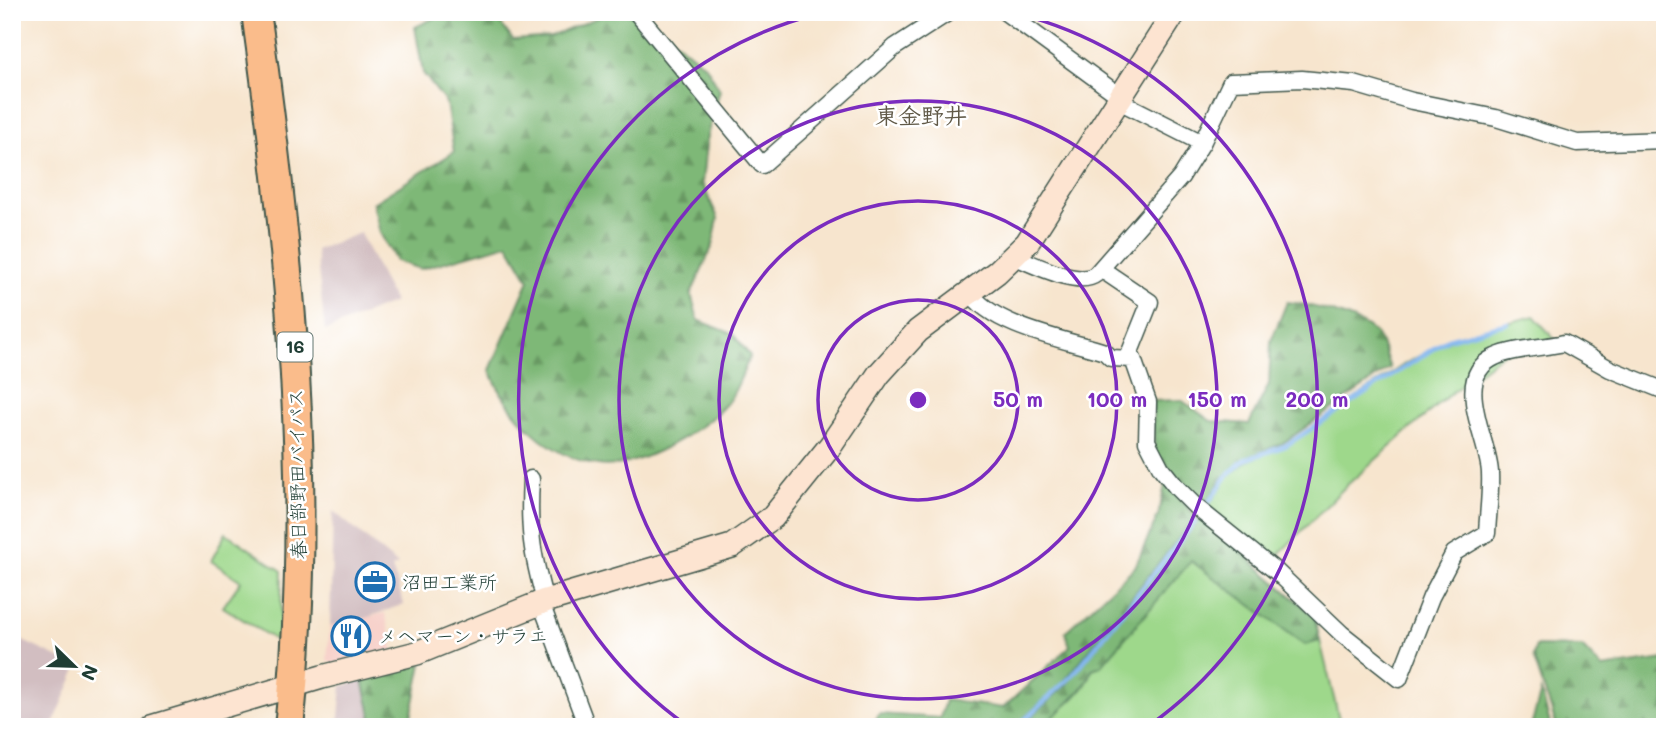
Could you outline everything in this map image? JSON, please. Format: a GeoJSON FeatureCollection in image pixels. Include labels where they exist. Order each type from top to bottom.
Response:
{"type":"FeatureCollection","features":[{"type":"Feature","properties":{"kind":"highway","name":"春日部野田バイパス"},"geometry":{"type":"LineString","coordinates":[[256,12],[269,97],[295,348],[305,727]]}},
{"type":"Feature","properties":{"kind":"highway","name":"春日部野田バイパス"},"geometry":{"type":"LineString","coordinates":[[275,12],[312,347],[317,511],[302,683],[289,727]]}},
{"type":"Feature","properties":{"kind":"street"},"geometry":{"type":"LineString","coordinates":[[636,12],[762,164],[895,47],[949,12]]}},
{"type":"Feature","properties":{"kind":"street"},"geometry":{"type":"LineString","coordinates":[[1005,12],[1120,99],[1202,143]]}},
{"type":"Feature","properties":{"kind":"street"},"geometry":{"type":"LineString","coordinates":[[152,727],[438,647],[543,602],[722,550],[752,535],[773,517],[809,474],[895,356],[918,331],[1013,256],[1046,218],[1175,12]]}},
{"type":"Feature","properties":{"kind":"street"},"geometry":{"type":"LineString","coordinates":[[1013,256],[1077,280],[1090,279],[1160,204],[1202,143],[1231,82],[1302,79],[1354,84],[1412,101],[1496,118],[1577,143],[1665,140]]}},
{"type":"Feature","properties":{"kind":"street"},"geometry":{"type":"LineString","coordinates":[[1101,269],[1150,302],[1128,357]]}},
{"type":"Feature","properties":{"kind":"street"},"geometry":{"type":"LineString","coordinates":[[970,292],[979,306],[1034,330],[1105,352],[1111,358],[1128,357],[1136,362],[1148,402],[1147,441],[1161,468],[1177,488],[1196,508],[1277,572],[1342,634],[1399,679],[1431,597],[1454,553],[1487,533],[1490,471],[1473,397],[1474,380],[1483,367],[1494,357],[1564,343],[1610,369],[1665,391]]}},
{"type":"Feature","properties":{"kind":"street"},"geometry":{"type":"LineString","coordinates":[[531,479],[528,526],[532,555],[543,602],[587,727]]}},
{"type":"Feature","properties":{"kind":"shaded area"},"geometry":{"type":"Polygon","coordinates":[[[360,233],[394,302],[325,331],[316,250],[360,233]]]}},
{"type":"Feature","properties":{"kind":"shaded area"},"geometry":{"type":"Polygon","coordinates":[[[333,511],[398,565],[392,568],[404,604],[355,622],[330,626],[333,511]]]}},
{"type":"Feature","properties":{"kind":"shaded area"},"geometry":{"type":"Polygon","coordinates":[[[385,613],[394,652],[335,665],[327,660],[330,626],[385,613]]]}},
{"type":"Feature","properties":{"kind":"shaded area"},"geometry":{"type":"Polygon","coordinates":[[[19,639],[78,667],[52,727],[12,727],[12,652],[19,639]]]}},
{"type":"Feature","properties":{"kind":"shaded area"},"geometry":{"type":"Polygon","coordinates":[[[363,680],[374,727],[338,727],[342,686],[363,680]]]}},
{"type":"Feature","properties":{"kind":"green space"},"geometry":{"type":"Polygon","coordinates":[[[447,12],[492,12],[513,40],[551,37],[608,13],[642,15],[706,66],[720,90],[707,136],[702,183],[718,218],[713,245],[691,294],[698,320],[733,334],[750,356],[737,387],[726,404],[702,426],[667,447],[630,462],[598,465],[562,453],[546,443],[519,418],[490,370],[529,280],[508,244],[420,269],[396,261],[380,233],[373,203],[454,152],[446,103],[423,73],[415,27],[447,12]]]}},
{"type":"Feature","properties":{"kind":"green space"},"geometry":{"type":"Polygon","coordinates":[[[1287,302],[1333,312],[1367,327],[1377,336],[1390,368],[1283,443],[1246,458],[1224,477],[1203,507],[1155,452],[1152,401],[1181,400],[1211,421],[1249,424],[1269,384],[1271,341],[1287,302]]]}},
{"type":"Feature","properties":{"kind":"green space"},"geometry":{"type":"Polygon","coordinates":[[[1534,316],[1556,341],[1504,353],[1451,393],[1346,486],[1271,562],[1206,509],[1228,477],[1245,462],[1291,443],[1406,363],[1459,335],[1534,316]]]}},
{"type":"Feature","properties":{"kind":"green space"},"geometry":{"type":"Polygon","coordinates":[[[1166,481],[1196,517],[1062,684],[1014,727],[872,727],[879,714],[940,718],[945,700],[1003,708],[1070,646],[1065,632],[1135,567],[1158,516],[1166,481]]]}},
{"type":"Feature","properties":{"kind":"green space"},"geometry":{"type":"Polygon","coordinates":[[[1201,517],[1314,616],[1320,641],[1305,645],[1191,561],[1101,666],[1092,669],[1085,685],[1070,702],[1044,723],[1033,727],[1020,727],[1066,685],[1201,517]]]}},
{"type":"Feature","properties":{"kind":"green space"},"geometry":{"type":"Polygon","coordinates":[[[1217,530],[1314,616],[1341,727],[1036,727],[1078,695],[1092,669],[1101,666],[1217,530]]]}},
{"type":"Feature","properties":{"kind":"green space"},"geometry":{"type":"Polygon","coordinates":[[[226,533],[282,571],[280,643],[223,607],[241,581],[211,561],[226,533]]]}},
{"type":"Feature","properties":{"kind":"green space"},"geometry":{"type":"Polygon","coordinates":[[[1536,646],[1582,647],[1602,668],[1665,659],[1665,727],[1557,727],[1533,656],[1536,646]]]}},
{"type":"Feature","properties":{"kind":"green space"},"geometry":{"type":"Polygon","coordinates":[[[422,664],[409,727],[374,727],[363,680],[422,664]]]}},
{"type":"Feature","properties":{"kind":"green space"},"geometry":{"type":"Polygon","coordinates":[[[1541,691],[1551,727],[1531,727],[1541,691]]]}},
{"type":"Feature","properties":{"kind":"waterway"},"geometry":{"type":"LineString","coordinates":[[1206,506],[1228,475],[1244,460],[1285,446],[1448,339],[1508,323]]}},
{"type":"Feature","properties":{"kind":"waterway"},"geometry":{"type":"LineString","coordinates":[[1017,727],[1072,676],[1195,522]]}},
{"type":"Feature","properties":{"kind":"place","name":"沼田工業所"},"geometry":{"type":"Point","coordinates":[375,582]}},
{"type":"Feature","properties":{"kind":"place","name":"メヘマーン・サラエ"},"geometry":{"type":"Point","coordinates":[351,636]}},
{"type":"Feature","properties":{"kind":"district","name":"東金野井"},"geometry":{"type":"Point","coordinates":[921,116]}}]}
